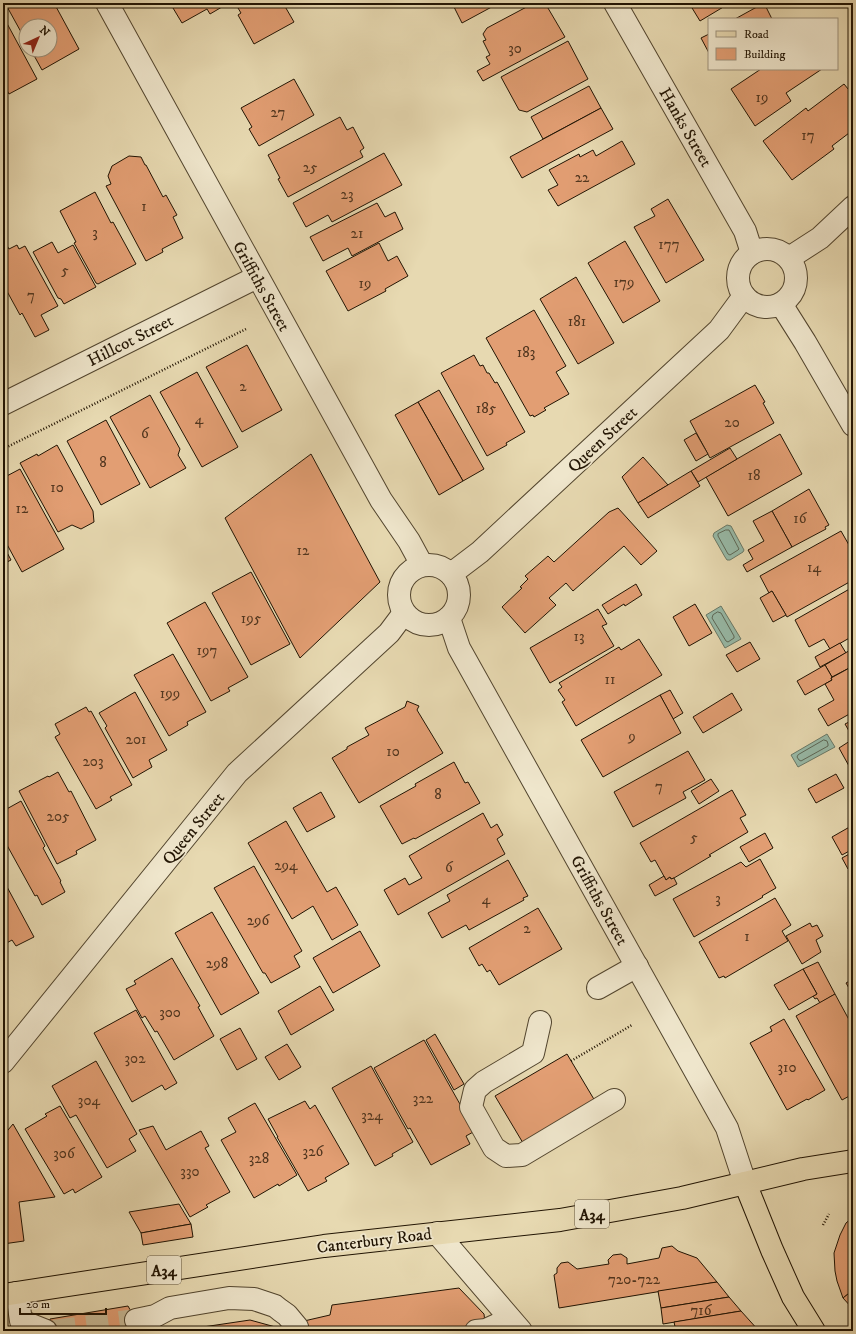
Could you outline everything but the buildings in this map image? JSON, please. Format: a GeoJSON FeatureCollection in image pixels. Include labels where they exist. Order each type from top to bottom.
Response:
{"type":"FeatureCollection","features":[{"type":"Feature","properties":{"kind":"main road","name":"Canterbury Road"},"geometry":{"type":"LineString","coordinates":[[10,1294],[324,1246],[437,1232],[560,1220],[682,1198],[803,1169],[853,1161]]}},
{"type":"Feature","properties":{"kind":"main road"},"geometry":{"type":"LineString","coordinates":[[745,1183],[793,1298],[814,1331]]}},
{"type":"Feature","properties":{"kind":"street","name":"Griffiths Street"},"geometry":{"type":"LineString","coordinates":[[107,3],[381,500],[409,541],[422,565]]}},
{"type":"Feature","properties":{"kind":"street","name":"Hanks Street"},"geometry":{"type":"LineString","coordinates":[[615,3],[745,231],[752,253]]}},
{"type":"Feature","properties":{"kind":"street"},"geometry":{"type":"LineString","coordinates":[[789,258],[820,238],[853,207]]}},
{"type":"Feature","properties":{"kind":"street"},"geometry":{"type":"LineString","coordinates":[[761,249],[772,249],[781,252],[789,258],[795,268],[797,279],[794,290],[788,299],[781,304],[770,307],[760,306],[744,296],[738,278],[740,268],[744,260],[752,253],[761,249]]}},
{"type":"Feature","properties":{"kind":"street","name":"Hillcot Street"},"geometry":{"type":"LineString","coordinates":[[3,404],[257,277]]}},
{"type":"Feature","properties":{"kind":"street","name":"Queen Street"},"geometry":{"type":"LineString","coordinates":[[451,574],[480,552],[719,330],[744,296]]}},
{"type":"Feature","properties":{"kind":"street"},"geometry":{"type":"LineString","coordinates":[[781,304],[853,425]]}},
{"type":"Feature","properties":{"kind":"street"},"geometry":{"type":"LineString","coordinates":[[432,564],[442,568],[451,574],[457,584],[459,596],[456,608],[449,618],[440,624],[430,626],[411,620],[404,613],[399,604],[399,584],[413,569],[422,565],[432,564]]}},
{"type":"Feature","properties":{"kind":"street","name":"Queen Street"},"geometry":{"type":"LineString","coordinates":[[3,1062],[237,773],[388,633],[404,613]]}},
{"type":"Feature","properties":{"kind":"street","name":"Griffiths Street"},"geometry":{"type":"LineString","coordinates":[[449,618],[459,648],[727,1128],[745,1183]]}},
{"type":"Feature","properties":{"kind":"street"},"geometry":{"type":"LineString","coordinates":[[598,988],[637,966]]}},
{"type":"Feature","properties":{"kind":"street"},"geometry":{"type":"LineString","coordinates":[[540,1022],[533,1053],[484,1082],[475,1090],[471,1107],[494,1148],[506,1156],[522,1155],[614,1100]]}},
{"type":"Feature","properties":{"kind":"street"},"geometry":{"type":"LineString","coordinates":[[437,1232],[514,1327]]}},
{"type":"Feature","properties":{"kind":"street"},"geometry":{"type":"LineString","coordinates":[[10,1294],[21,1321],[46,1331]]}},
{"type":"Feature","properties":{"kind":"street"},"geometry":{"type":"LineString","coordinates":[[136,1320],[155,1316],[177,1306],[229,1298],[254,1299],[275,1306],[287,1315],[297,1327],[298,1331]]}},
{"type":"Feature","properties":{"kind":"street"},"geometry":{"type":"LineString","coordinates":[[476,1331],[514,1327]]}},
{"type":"Feature","properties":{"kind":"path"},"geometry":{"type":"LineString","coordinates":[[3,449],[246,329]]}},
{"type":"Feature","properties":{"kind":"path"},"geometry":{"type":"LineString","coordinates":[[571,1061],[632,1025]]}},
{"type":"Feature","properties":{"kind":"path"},"geometry":{"type":"LineString","coordinates":[[823,1225],[829,1214]]}},
{"type":"Feature","properties":{"kind":"water"},"geometry":{"type":"Polygon","coordinates":[[[727,525],[731,526],[744,550],[730,560],[727,560],[713,536],[714,533],[727,525]]]}},
{"type":"Feature","properties":{"kind":"water"},"geometry":{"type":"Polygon","coordinates":[[[721,606],[741,639],[725,648],[706,615],[721,606]]]}},
{"type":"Feature","properties":{"kind":"water"},"geometry":{"type":"Polygon","coordinates":[[[827,734],[835,747],[798,767],[791,755],[827,734]]]}},
{"type":"Feature","properties":{"kind":"tunnel"},"geometry":{"type":"LineString","coordinates":[[54,1331],[136,1320]]}}]}
